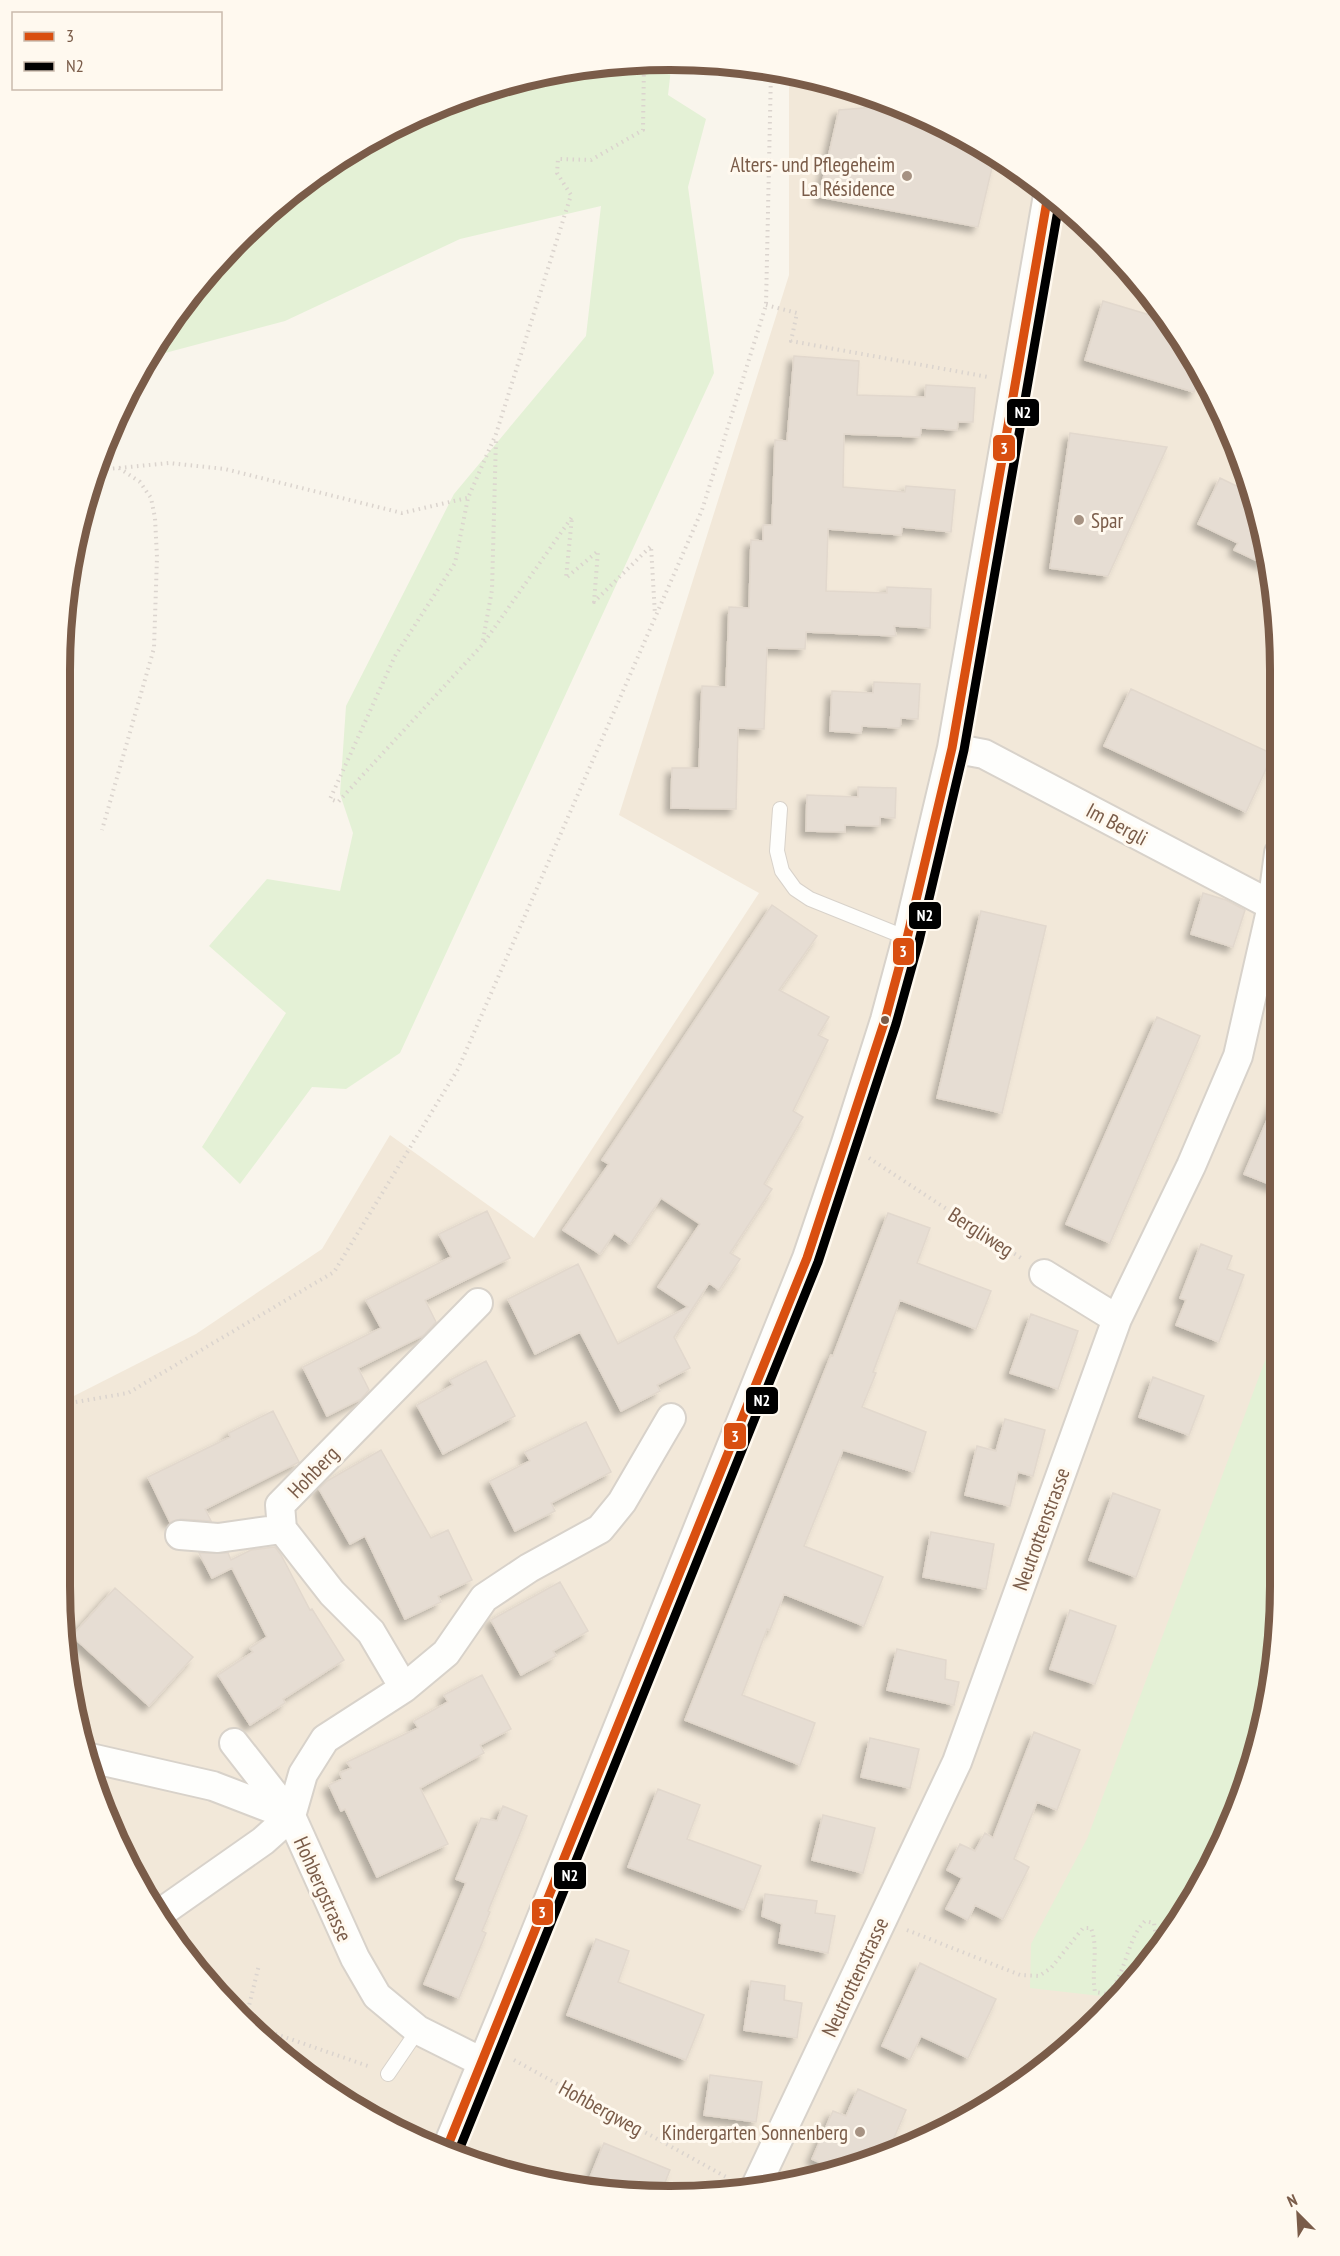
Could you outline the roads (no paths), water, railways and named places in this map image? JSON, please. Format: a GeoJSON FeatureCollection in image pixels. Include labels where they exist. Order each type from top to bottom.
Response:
{"type":"FeatureCollection","features":[{"type":"Feature","properties":{"kind":"street"},"geometry":{"type":"LineString","coordinates":[[449,2143],[513,1990],[807,1258],[885,1020],[952,748],[1046,204]]}},
{"type":"Feature","properties":{"kind":"street","name":"Im Bergli"},"geometry":{"type":"LineString","coordinates":[[952,748],[984,754],[1270,905]]}},
{"type":"Feature","properties":{"kind":"street","name":"Neutrottenstrasse"},"geometry":{"type":"LineString","coordinates":[[749,2180],[882,1918],[957,1761],[1117,1319],[1191,1166],[1238,1056],[1270,928]]}},
{"type":"Feature","properties":{"kind":"street"},"geometry":{"type":"LineString","coordinates":[[1044,1274],[1117,1319]]}},
{"type":"Feature","properties":{"kind":"street","name":"Hohberg"},"geometry":{"type":"LineString","coordinates":[[282,1529],[280,1505],[478,1303]]}},
{"type":"Feature","properties":{"kind":"street"},"geometry":{"type":"LineString","coordinates":[[291,1816],[303,1774],[325,1739],[404,1688],[446,1653],[484,1598],[529,1568],[600,1528],[622,1502],[671,1418]]}},
{"type":"Feature","properties":{"kind":"street"},"geometry":{"type":"LineString","coordinates":[[180,1535],[218,1538],[282,1529],[332,1593],[371,1632],[404,1688]]}},
{"type":"Feature","properties":{"kind":"street"},"geometry":{"type":"LineString","coordinates":[[234,1743],[291,1816]]}},
{"type":"Feature","properties":{"kind":"street"},"geometry":{"type":"LineString","coordinates":[[96,1759],[213,1786],[291,1816]]}},
{"type":"Feature","properties":{"kind":"street","name":"Hohbergstrasse"},"geometry":{"type":"LineString","coordinates":[[166,1909],[263,1840],[291,1816],[355,1958],[377,1996],[418,2030],[482,2062]]}},
{"type":"Feature","properties":{"kind":"lane"},"geometry":{"type":"LineString","coordinates":[[780,809],[777,851],[782,871],[795,889],[810,899],[907,938]]}},
{"type":"Feature","properties":{"kind":"lane"},"geometry":{"type":"LineString","coordinates":[[388,2074],[418,2030]]}},
{"type":"Feature","properties":{"kind":"place","name":"Alters- und Pflegeheim La Résidence"},"geometry":{"type":"Point","coordinates":[907,176]}},
{"type":"Feature","properties":{"kind":"place","name":"Spar"},"geometry":{"type":"Point","coordinates":[1079,520]}},
{"type":"Feature","properties":{"kind":"place","name":"Kindergarten Sonnenberg"},"geometry":{"type":"Point","coordinates":[860,2132]}}]}
